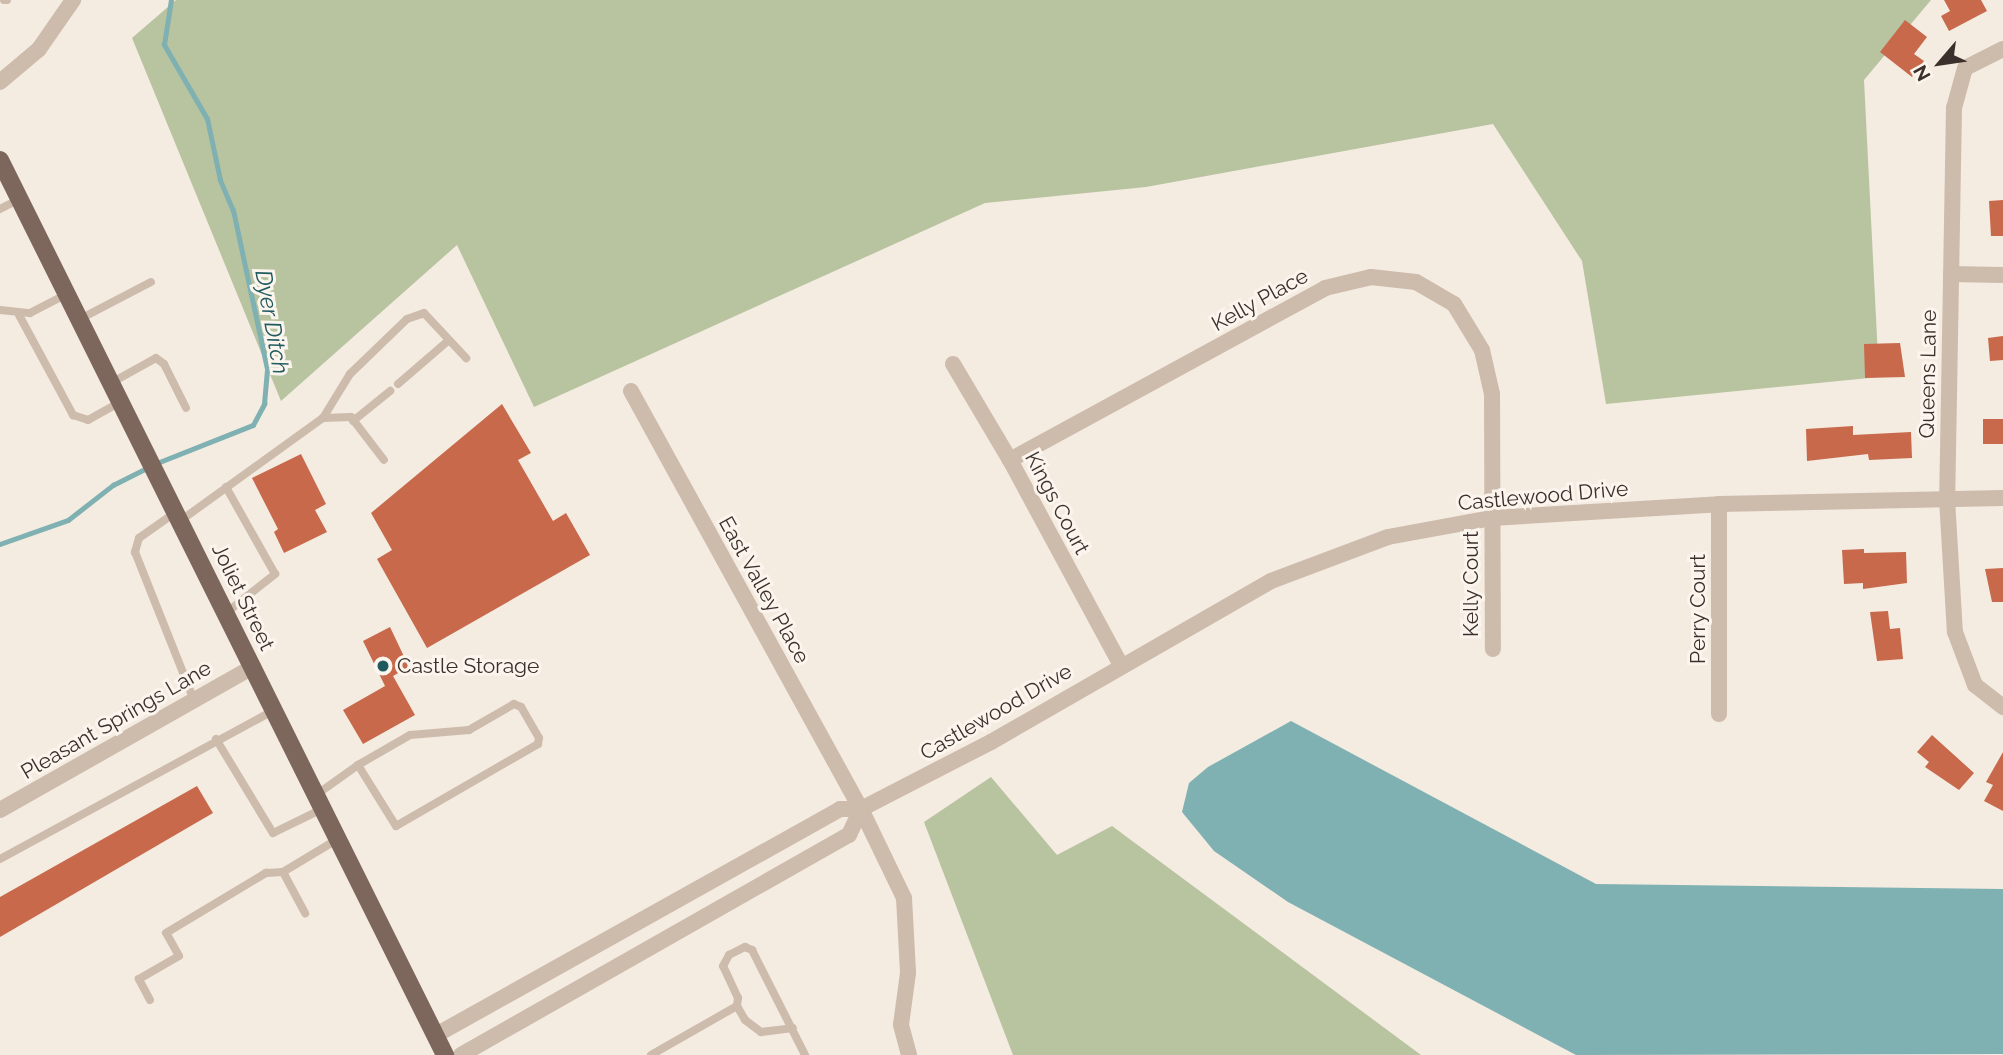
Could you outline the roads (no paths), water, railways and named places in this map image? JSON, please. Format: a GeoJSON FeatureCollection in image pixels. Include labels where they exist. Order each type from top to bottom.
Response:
{"type":"FeatureCollection","features":[{"type":"Feature","properties":{"kind":"main road","name":"Joliet Street"},"geometry":{"type":"LineString","coordinates":[[0,160],[445,1055]]}},
{"type":"Feature","properties":{"kind":"street"},"geometry":{"type":"LineString","coordinates":[[0,82],[39,49],[74,0]]}},
{"type":"Feature","properties":{"kind":"street","name":"Queens Lane"},"geometry":{"type":"LineString","coordinates":[[2003,50],[1965,68],[1954,108],[1947,499],[1955,632],[1975,685],[2003,707]]}},
{"type":"Feature","properties":{"kind":"street"},"geometry":{"type":"LineString","coordinates":[[1951,274],[2003,275]]}},
{"type":"Feature","properties":{"kind":"street","name":"Kelly Place"},"geometry":{"type":"LineString","coordinates":[[1010,460],[1325,288],[1371,277],[1416,282],[1454,304],[1482,350],[1492,394],[1492,518]]}},
{"type":"Feature","properties":{"kind":"street","name":"Kings Court"},"geometry":{"type":"LineString","coordinates":[[953,364],[1010,460],[1121,665]]}},
{"type":"Feature","properties":{"kind":"street","name":"East Valley Place"},"geometry":{"type":"LineString","coordinates":[[631,391],[861,809],[904,898],[908,973],[901,1025],[909,1055]]}},
{"type":"Feature","properties":{"kind":"street","name":"Castlewood Drive"},"geometry":{"type":"LineString","coordinates":[[436,1035],[840,809],[861,809],[991,742],[1271,581],[1388,537],[1492,518],[1719,504],[2003,498]]}},
{"type":"Feature","properties":{"kind":"street","name":"Perry Court"},"geometry":{"type":"LineString","coordinates":[[1719,504],[1719,714]]}},
{"type":"Feature","properties":{"kind":"street","name":"Kelly Court"},"geometry":{"type":"LineString","coordinates":[[1492,518],[1493,649]]}},
{"type":"Feature","properties":{"kind":"street","name":"Pleasant Springs Lane"},"geometry":{"type":"LineString","coordinates":[[0,810],[253,667]]}},
{"type":"Feature","properties":{"kind":"street"},"geometry":{"type":"LineString","coordinates":[[461,1055],[849,835],[861,809]]}},
{"type":"Feature","properties":{"kind":"lane"},"geometry":{"type":"LineString","coordinates":[[0,209],[20,199]]}},
{"type":"Feature","properties":{"kind":"lane"},"geometry":{"type":"LineString","coordinates":[[80,320],[151,282]]}},
{"type":"Feature","properties":{"kind":"lane"},"geometry":{"type":"LineString","coordinates":[[0,310],[19,315],[67,294]]}},
{"type":"Feature","properties":{"kind":"lane"},"geometry":{"type":"LineString","coordinates":[[194,700],[135,552],[139,538],[226,487],[323,418],[350,374],[407,320],[424,313],[466,358]]}},
{"type":"Feature","properties":{"kind":"lane"},"geometry":{"type":"LineString","coordinates":[[19,315],[73,415],[88,419],[121,402]]}},
{"type":"Feature","properties":{"kind":"lane"},"geometry":{"type":"LineString","coordinates":[[398,384],[449,340]]}},
{"type":"Feature","properties":{"kind":"lane"},"geometry":{"type":"LineString","coordinates":[[111,383],[156,358],[164,364],[186,408]]}},
{"type":"Feature","properties":{"kind":"lane"},"geometry":{"type":"LineString","coordinates":[[323,418],[353,421],[390,391]]}},
{"type":"Feature","properties":{"kind":"lane"},"geometry":{"type":"LineString","coordinates":[[353,421],[384,460]]}},
{"type":"Feature","properties":{"kind":"lane"},"geometry":{"type":"LineString","coordinates":[[226,487],[275,574],[226,613]]}},
{"type":"Feature","properties":{"kind":"lane"},"geometry":{"type":"LineString","coordinates":[[216,739],[272,833],[320,802],[358,765],[410,735],[469,730],[514,704],[521,707],[539,738],[538,744],[396,826],[358,765]]}},
{"type":"Feature","properties":{"kind":"lane"},"geometry":{"type":"LineString","coordinates":[[0,859],[274,709]]}},
{"type":"Feature","properties":{"kind":"lane"},"geometry":{"type":"LineString","coordinates":[[150,1000],[139,979],[179,956],[166,933],[266,873],[283,872],[338,839]]}},
{"type":"Feature","properties":{"kind":"lane"},"geometry":{"type":"LineString","coordinates":[[283,872],[305,913]]}},
{"type":"Feature","properties":{"kind":"lane"},"geometry":{"type":"LineString","coordinates":[[793,1028],[770,1033],[753,1028],[737,1006],[724,959],[744,947],[752,950],[793,1028],[805,1055]]}},
{"type":"Feature","properties":{"kind":"lane"},"geometry":{"type":"LineString","coordinates":[[651,1055],[737,1006]]}},
{"type":"Feature","properties":{"kind":"water"},"geometry":{"type":"Polygon","coordinates":[[[1291,721],[1596,884],[2003,889],[2003,1054],[1576,1055],[1288,902],[1214,851],[1182,812],[1189,783],[1208,767],[1291,721]]]}},
{"type":"Feature","properties":{"kind":"waterway","name":"Dyer Ditch"},"geometry":{"type":"LineString","coordinates":[[157,463],[253,425],[264,404],[267,369],[233,211],[220,180],[207,119],[164,45],[171,0]]}},
{"type":"Feature","properties":{"kind":"waterway","name":"Dyer Ditch"},"geometry":{"type":"LineString","coordinates":[[0,544],[68,520],[113,485],[149,467]]}},
{"type":"Feature","properties":{"kind":"place","name":"Castle Storage"},"geometry":{"type":"Point","coordinates":[383,666]}}]}
